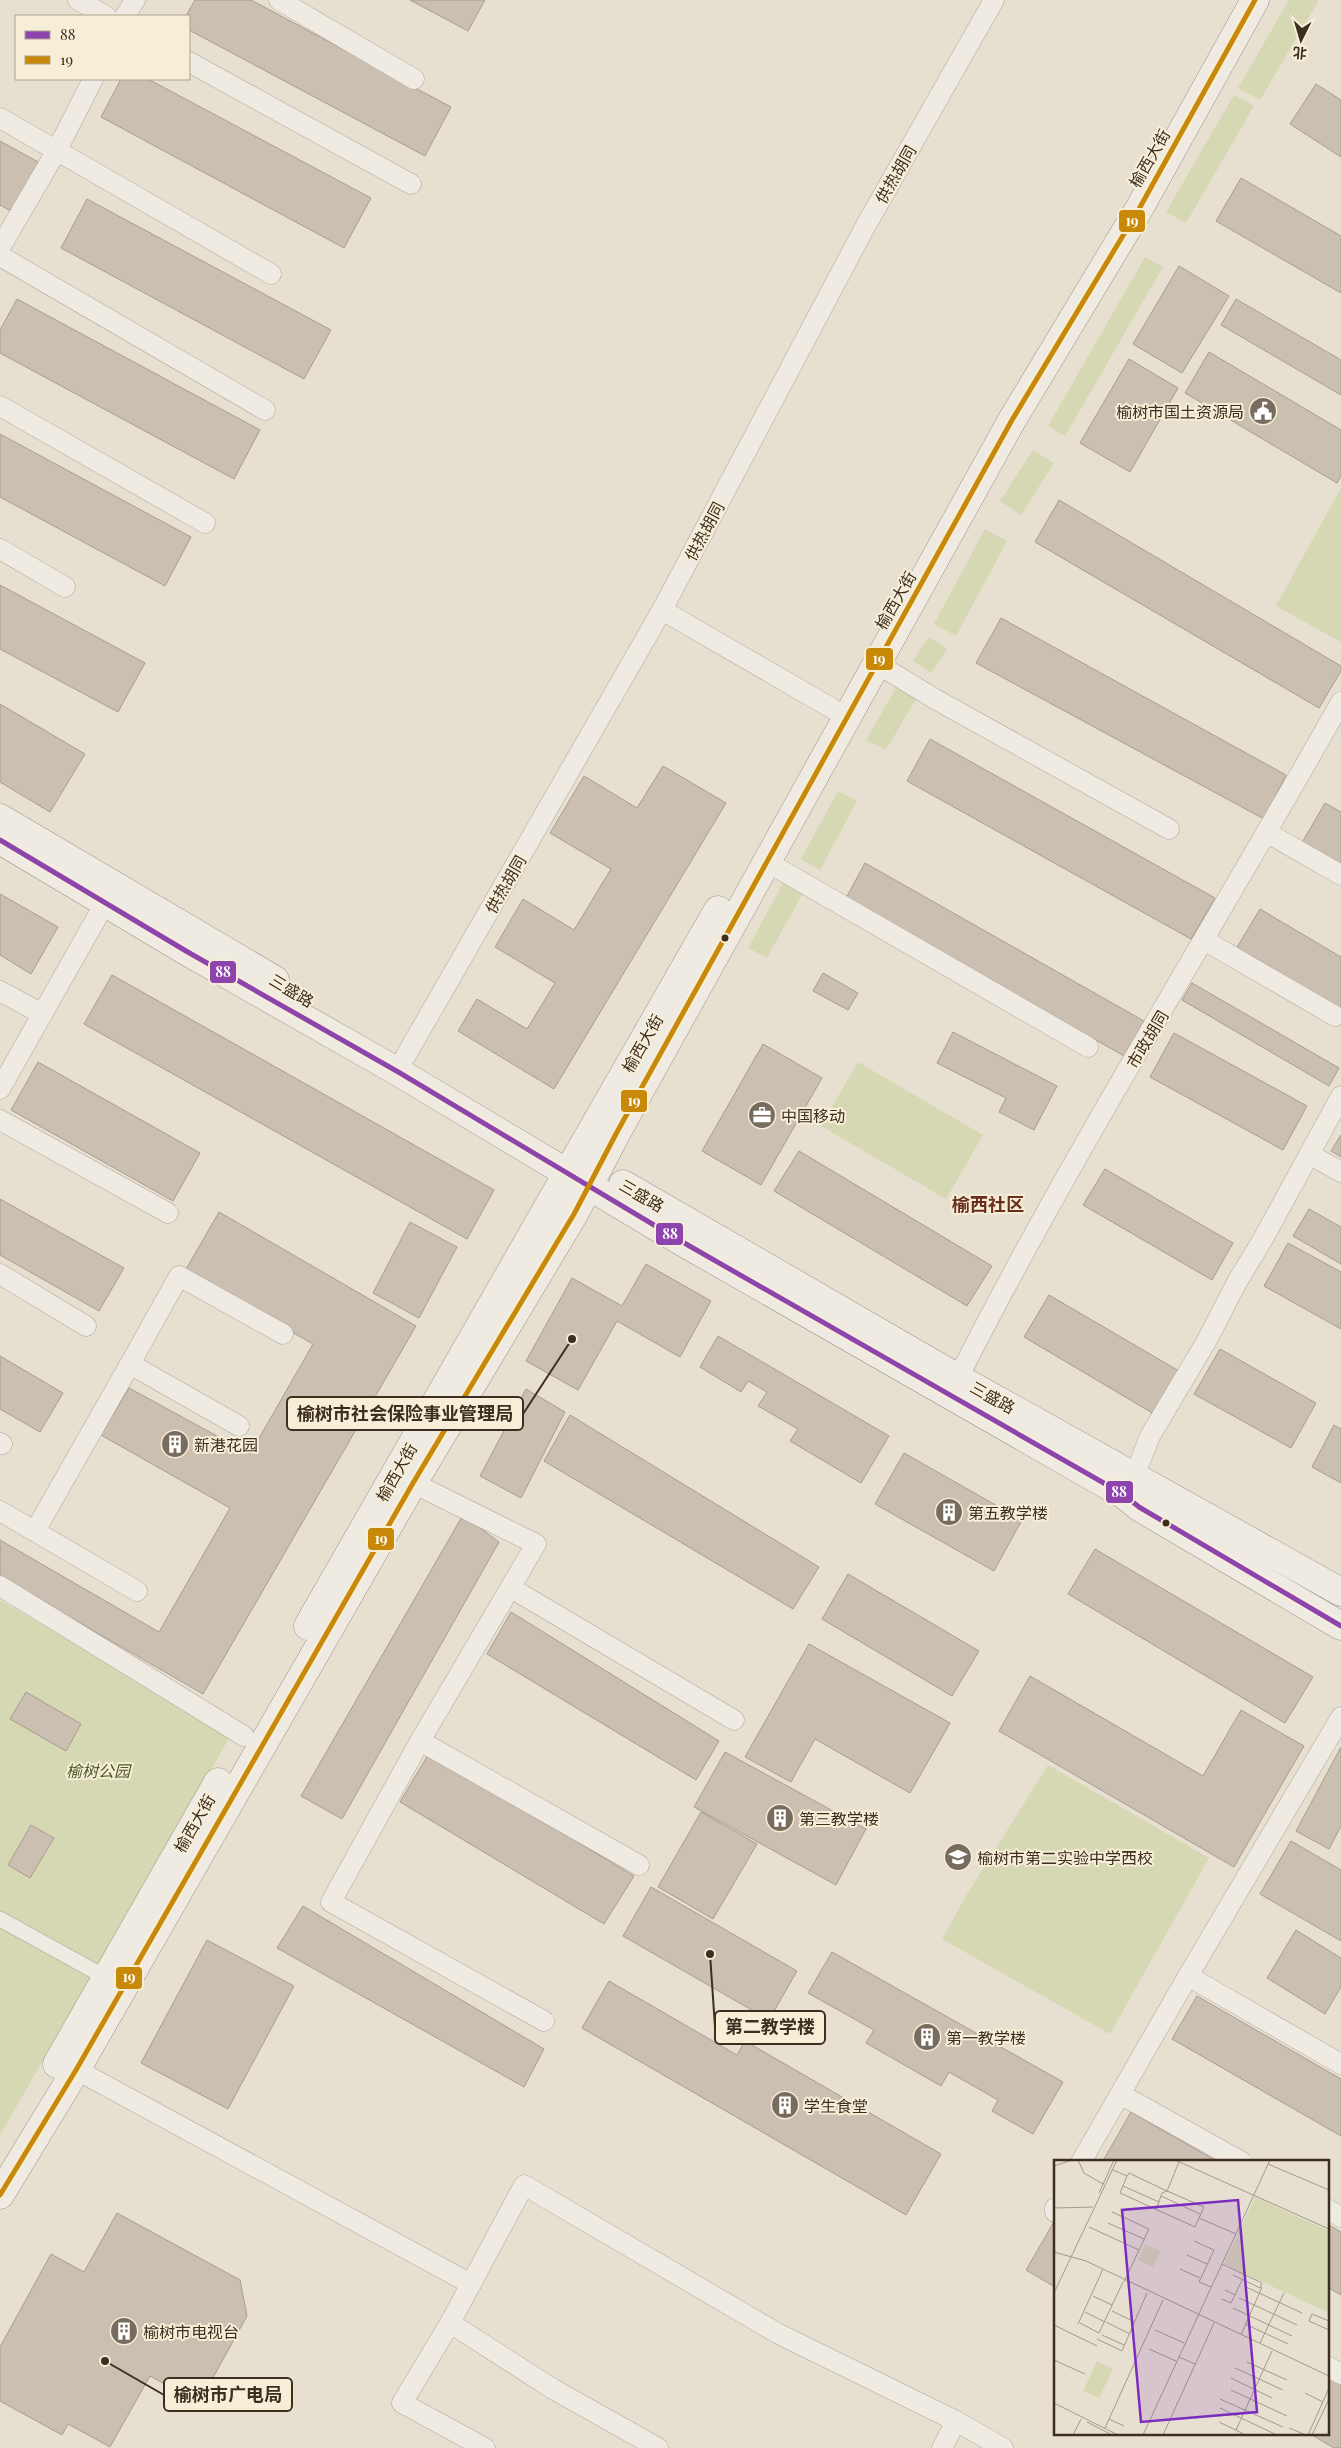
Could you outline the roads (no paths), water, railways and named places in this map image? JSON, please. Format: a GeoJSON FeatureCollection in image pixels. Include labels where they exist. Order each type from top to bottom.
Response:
{"type":"FeatureCollection","features":[{"type":"Feature","properties":{"kind":"main road","name":"榆西大街"},"geometry":{"type":"LineString","coordinates":[[583,1171],[833,709],[1239,0]]}},
{"type":"Feature","properties":{"kind":"main road","name":"榆西大街"},"geometry":{"type":"LineString","coordinates":[[0,2195],[68,2065],[404,1479],[583,1171],[767,862],[1012,420],[1139,209],[1255,0]]}},
{"type":"Feature","properties":{"kind":"main road","name":"三盛路"},"geometry":{"type":"LineString","coordinates":[[0,818],[405,1057],[583,1171],[875,1353],[1123,1494],[1139,1507],[1341,1626]]}},
{"type":"Feature","properties":{"kind":"main road","name":"三盛路"},"geometry":{"type":"LineString","coordinates":[[0,840],[105,902],[583,1171],[1341,1592]]}},
{"type":"Feature","properties":{"kind":"main road","name":"榆西大街"},"geometry":{"type":"LineString","coordinates":[[0,2164],[68,2065],[105,1977],[244,1736],[404,1479]]}},
{"type":"Feature","properties":{"kind":"street"},"geometry":{"type":"LineString","coordinates":[[78,0],[104,15]]}},
{"type":"Feature","properties":{"kind":"street"},"geometry":{"type":"LineString","coordinates":[[126,15],[135,0]]}},
{"type":"Feature","properties":{"kind":"street"},"geometry":{"type":"LineString","coordinates":[[279,0],[414,80]]}},
{"type":"Feature","properties":{"kind":"street","name":"供热胡同"},"geometry":{"type":"LineString","coordinates":[[405,1057],[662,610],[865,227],[994,0]]}},
{"type":"Feature","properties":{"kind":"street"},"geometry":{"type":"LineString","coordinates":[[190,63],[411,184]]}},
{"type":"Feature","properties":{"kind":"street"},"geometry":{"type":"LineString","coordinates":[[0,248],[57,150],[92,80]]}},
{"type":"Feature","properties":{"kind":"street"},"geometry":{"type":"LineString","coordinates":[[0,118],[271,274]]}},
{"type":"Feature","properties":{"kind":"street"},"geometry":{"type":"LineString","coordinates":[[0,256],[265,410]]}},
{"type":"Feature","properties":{"kind":"street"},"geometry":{"type":"LineString","coordinates":[[0,406],[205,523]]}},
{"type":"Feature","properties":{"kind":"street"},"geometry":{"type":"LineString","coordinates":[[0,549],[65,587]]}},
{"type":"Feature","properties":{"kind":"street"},"geometry":{"type":"LineString","coordinates":[[662,610],[833,709]]}},
{"type":"Feature","properties":{"kind":"street"},"geometry":{"type":"LineString","coordinates":[[876,663],[935,699],[1168,829]]}},
{"type":"Feature","properties":{"kind":"street","name":"市政胡同"},"geometry":{"type":"LineString","coordinates":[[958,1378],[1103,1112],[1266,832],[1334,733],[1341,702]]}},
{"type":"Feature","properties":{"kind":"street"},"geometry":{"type":"LineString","coordinates":[[1266,832],[1341,875]]}},
{"type":"Feature","properties":{"kind":"street"},"geometry":{"type":"LineString","coordinates":[[767,862],[1088,1047]]}},
{"type":"Feature","properties":{"kind":"street"},"geometry":{"type":"LineString","coordinates":[[0,1089],[105,902]]}},
{"type":"Feature","properties":{"kind":"street"},"geometry":{"type":"LineString","coordinates":[[1204,940],[1335,1016]]}},
{"type":"Feature","properties":{"kind":"street"},"geometry":{"type":"LineString","coordinates":[[0,991],[42,1014]]}},
{"type":"Feature","properties":{"kind":"street"},"geometry":{"type":"LineString","coordinates":[[1134,1477],[1150,1436],[1206,1342],[1237,1282],[1341,1096]]}},
{"type":"Feature","properties":{"kind":"street"},"geometry":{"type":"LineString","coordinates":[[0,1120],[168,1213]]}},
{"type":"Feature","properties":{"kind":"street"},"geometry":{"type":"LineString","coordinates":[[1309,1154],[1341,1172]]}},
{"type":"Feature","properties":{"kind":"street"},"geometry":{"type":"LineString","coordinates":[[0,1274],[86,1326]]}},
{"type":"Feature","properties":{"kind":"street"},"geometry":{"type":"LineString","coordinates":[[35,1531],[179,1276],[282,1334]]}},
{"type":"Feature","properties":{"kind":"street"},"geometry":{"type":"LineString","coordinates":[[130,1364],[239,1426]]}},
{"type":"Feature","properties":{"kind":"street"},"geometry":{"type":"LineString","coordinates":[[404,1479],[536,1544],[420,1741],[331,1902],[544,2021]]}},
{"type":"Feature","properties":{"kind":"street"},"geometry":{"type":"LineString","coordinates":[[0,1511],[137,1591]]}},
{"type":"Feature","properties":{"kind":"street"},"geometry":{"type":"LineString","coordinates":[[0,1586],[244,1736]]}},
{"type":"Feature","properties":{"kind":"street"},"geometry":{"type":"LineString","coordinates":[[511,1588],[734,1720]]}},
{"type":"Feature","properties":{"kind":"street"},"geometry":{"type":"LineString","coordinates":[[1082,2160],[1341,1717]]}},
{"type":"Feature","properties":{"kind":"street"},"geometry":{"type":"LineString","coordinates":[[420,1741],[639,1865]]}},
{"type":"Feature","properties":{"kind":"street"},"geometry":{"type":"LineString","coordinates":[[0,1918],[105,1977]]}},
{"type":"Feature","properties":{"kind":"street"},"geometry":{"type":"LineString","coordinates":[[1188,1976],[1341,2064]]}},
{"type":"Feature","properties":{"kind":"street"},"geometry":{"type":"LineString","coordinates":[[68,2065],[471,2284]]}},
{"type":"Feature","properties":{"kind":"street"},"geometry":{"type":"LineString","coordinates":[[1120,2094],[1238,2160]]}},
{"type":"Feature","properties":{"kind":"street"},"geometry":{"type":"LineString","coordinates":[[485,2448],[402,2403],[450,2323],[524,2185],[777,2333],[956,2421],[1003,2448]]}},
{"type":"Feature","properties":{"kind":"street"},"geometry":{"type":"LineString","coordinates":[[1328,2210],[1341,2217]]}},
{"type":"Feature","properties":{"kind":"street"},"geometry":{"type":"LineString","coordinates":[[450,2323],[554,2389],[658,2448]]}},
{"type":"Feature","properties":{"kind":"street"},"geometry":{"type":"LineString","coordinates":[[1328,2367],[1341,2374]]}},
{"type":"Feature","properties":{"kind":"street"},"geometry":{"type":"LineString","coordinates":[[942,2448],[956,2421]]}},
{"type":"Feature","properties":{"kind":"place","name":"榆树市国土资源局"},"geometry":{"type":"Point","coordinates":[1263,411]}},
{"type":"Feature","properties":{"kind":"place","name":"中国移动"},"geometry":{"type":"Point","coordinates":[762,1115]}},
{"type":"Feature","properties":{"kind":"place","name":"榆树市社会保险事业管理局"},"geometry":{"type":"Point","coordinates":[572,1339]}},
{"type":"Feature","properties":{"kind":"place","name":"新港花园"},"geometry":{"type":"Point","coordinates":[175,1444]}},
{"type":"Feature","properties":{"kind":"place","name":"第五教学楼"},"geometry":{"type":"Point","coordinates":[949,1512]}},
{"type":"Feature","properties":{"kind":"place","name":"第三教学楼"},"geometry":{"type":"Point","coordinates":[780,1818]}},
{"type":"Feature","properties":{"kind":"place","name":"榆树市第二实验中学西校"},"geometry":{"type":"Point","coordinates":[958,1857]}},
{"type":"Feature","properties":{"kind":"place","name":"第二教学楼"},"geometry":{"type":"Point","coordinates":[710,1954]}},
{"type":"Feature","properties":{"kind":"place","name":"第一教学楼"},"geometry":{"type":"Point","coordinates":[927,2037]}},
{"type":"Feature","properties":{"kind":"place","name":"学生食堂"},"geometry":{"type":"Point","coordinates":[785,2105]}},
{"type":"Feature","properties":{"kind":"place","name":"榆树市电视台"},"geometry":{"type":"Point","coordinates":[124,2331]}},
{"type":"Feature","properties":{"kind":"place","name":"榆树市广电局"},"geometry":{"type":"Point","coordinates":[105,2361]}},
{"type":"Feature","properties":{"kind":"district","name":"榆西社区"},"geometry":{"type":"Point","coordinates":[988,1204]}},
{"type":"Feature","properties":{"kind":"park label","name":"榆树公园"},"geometry":{"type":"Point","coordinates":[98,1770]}}]}
